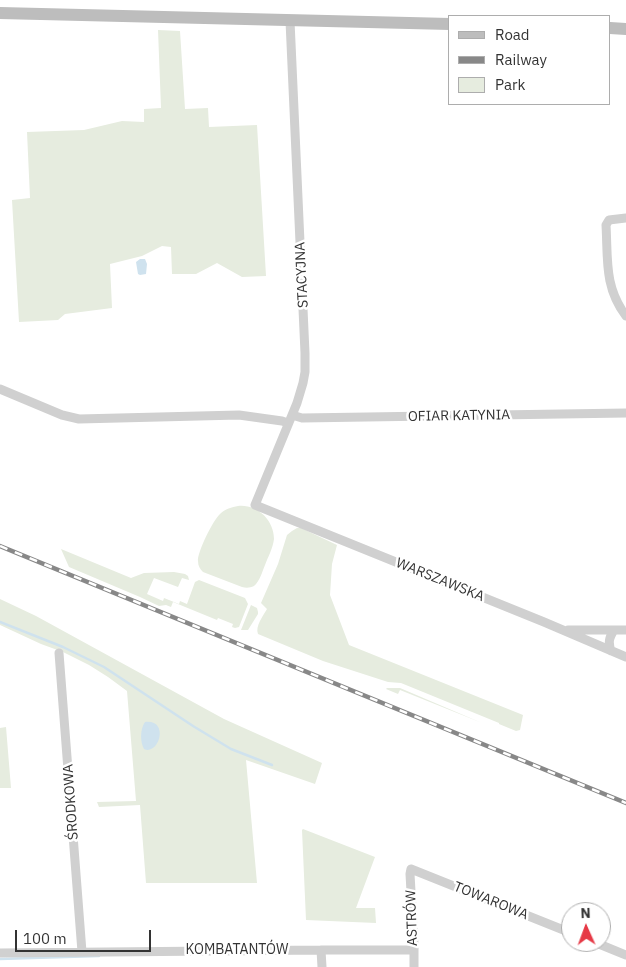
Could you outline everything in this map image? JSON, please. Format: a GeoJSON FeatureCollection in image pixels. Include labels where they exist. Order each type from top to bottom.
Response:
{"type":"FeatureCollection","features":[{"type":"Feature","properties":{"kind":"street"},"geometry":{"type":"LineString","coordinates":[[0,13],[448,24]]}},
{"type":"Feature","properties":{"kind":"street","name":"STACYJNA"},"geometry":{"type":"LineString","coordinates":[[269,510],[255,505],[303,383],[305,353],[290,21]]}},
{"type":"Feature","properties":{"kind":"street"},"geometry":{"type":"LineString","coordinates":[[611,28],[626,29]]}},
{"type":"Feature","properties":{"kind":"street"},"geometry":{"type":"LineString","coordinates":[[626,218],[611,219],[607,221],[606,225],[610,286],[616,301],[626,316]]}},
{"type":"Feature","properties":{"kind":"street","name":"OFIAR KATYNIA"},"geometry":{"type":"LineString","coordinates":[[0,389],[62,415],[79,420],[239,415],[282,421],[302,418],[626,413]]}},
{"type":"Feature","properties":{"kind":"street","name":"WARSZAWSKA"},"geometry":{"type":"LineString","coordinates":[[269,510],[562,630],[626,630]]}},
{"type":"Feature","properties":{"kind":"street"},"geometry":{"type":"LineString","coordinates":[[562,630],[626,657]]}},
{"type":"Feature","properties":{"kind":"street"},"geometry":{"type":"LineString","coordinates":[[611,651],[608,644],[614,630]]}},
{"type":"Feature","properties":{"kind":"street","name":"ŚRODKOWA"},"geometry":{"type":"LineString","coordinates":[[59,653],[82,952]]}},
{"type":"Feature","properties":{"kind":"street","name":"TOWAROWA"},"geometry":{"type":"LineString","coordinates":[[411,869],[561,929]]}},
{"type":"Feature","properties":{"kind":"street","name":"ASTRÓW"},"geometry":{"type":"LineString","coordinates":[[411,869],[414,967]]}},
{"type":"Feature","properties":{"kind":"street"},"geometry":{"type":"LineString","coordinates":[[611,949],[626,955]]}},
{"type":"Feature","properties":{"kind":"street"},"geometry":{"type":"LineString","coordinates":[[321,950],[322,967]]}},
{"type":"Feature","properties":{"kind":"street","name":"KOMBATANTÓW"},"geometry":{"type":"LineString","coordinates":[[0,953],[414,950]]}},
{"type":"Feature","properties":{"kind":"green space"},"geometry":{"type":"Polygon","coordinates":[[[158,30],[180,31],[185,109],[208,108],[209,127],[257,125],[266,276],[242,277],[217,263],[196,274],[172,274],[171,247],[162,246],[142,256],[110,264],[112,308],[65,314],[58,320],[19,322],[12,200],[30,198],[27,132],[84,130],[122,121],[144,122],[144,109],[161,108],[158,30]]]}},
{"type":"Feature","properties":{"kind":"green space"},"geometry":{"type":"Polygon","coordinates":[[[238,506],[245,506],[258,511],[268,520],[273,532],[273,546],[261,576],[254,586],[250,587],[242,587],[203,572],[198,563],[198,557],[203,544],[217,517],[222,512],[238,506]]]}},
{"type":"Feature","properties":{"kind":"green space"},"geometry":{"type":"Polygon","coordinates":[[[297,528],[301,528],[337,545],[332,564],[330,595],[349,645],[523,715],[520,730],[516,731],[401,683],[388,682],[323,661],[258,634],[258,624],[267,609],[261,603],[278,564],[287,535],[297,528]]]}},
{"type":"Feature","properties":{"kind":"green space"},"geometry":{"type":"Polygon","coordinates":[[[61,549],[131,578],[144,573],[174,572],[188,576],[189,580],[182,578],[178,587],[154,578],[147,594],[163,601],[164,598],[179,604],[180,601],[187,604],[195,582],[199,580],[245,598],[248,604],[239,627],[235,628],[232,627],[233,624],[218,618],[217,620],[173,602],[171,607],[166,605],[159,606],[69,567],[61,549]]]}},
{"type":"Feature","properties":{"kind":"green space"},"geometry":{"type":"Polygon","coordinates":[[[0,599],[36,616],[224,719],[322,763],[315,784],[246,760],[257,883],[146,883],[140,805],[99,807],[97,802],[136,801],[127,691],[89,665],[0,625],[0,599]]]}},
{"type":"Feature","properties":{"kind":"green space"},"geometry":{"type":"Polygon","coordinates":[[[251,605],[257,608],[258,614],[248,630],[241,630],[251,605]]]}},
{"type":"Feature","properties":{"kind":"green space"},"geometry":{"type":"Polygon","coordinates":[[[387,688],[400,688],[482,723],[400,690],[398,694],[387,688]]]}},
{"type":"Feature","properties":{"kind":"green space"},"geometry":{"type":"Polygon","coordinates":[[[6,727],[11,788],[0,788],[0,728],[6,727]]]}},
{"type":"Feature","properties":{"kind":"green space"},"geometry":{"type":"Polygon","coordinates":[[[303,829],[375,857],[356,908],[375,908],[376,923],[306,920],[303,829]]]}},
{"type":"Feature","properties":{"kind":"water"},"geometry":{"type":"Polygon","coordinates":[[[140,259],[145,259],[147,264],[146,274],[138,274],[136,262],[140,259]]]}},
{"type":"Feature","properties":{"kind":"water"},"geometry":{"type":"Polygon","coordinates":[[[145,722],[158,726],[160,731],[158,743],[149,750],[144,749],[141,736],[145,722]]]}},
{"type":"Feature","properties":{"kind":"waterway"},"geometry":{"type":"LineString","coordinates":[[0,622],[63,647],[104,667],[231,749],[272,765]]}},
{"type":"Feature","properties":{"kind":"waterway"},"geometry":{"type":"LineString","coordinates":[[0,959],[99,956]]}},
{"type":"Feature","properties":{"kind":"railway"},"geometry":{"type":"LineString","coordinates":[[0,546],[626,803]]}}]}
